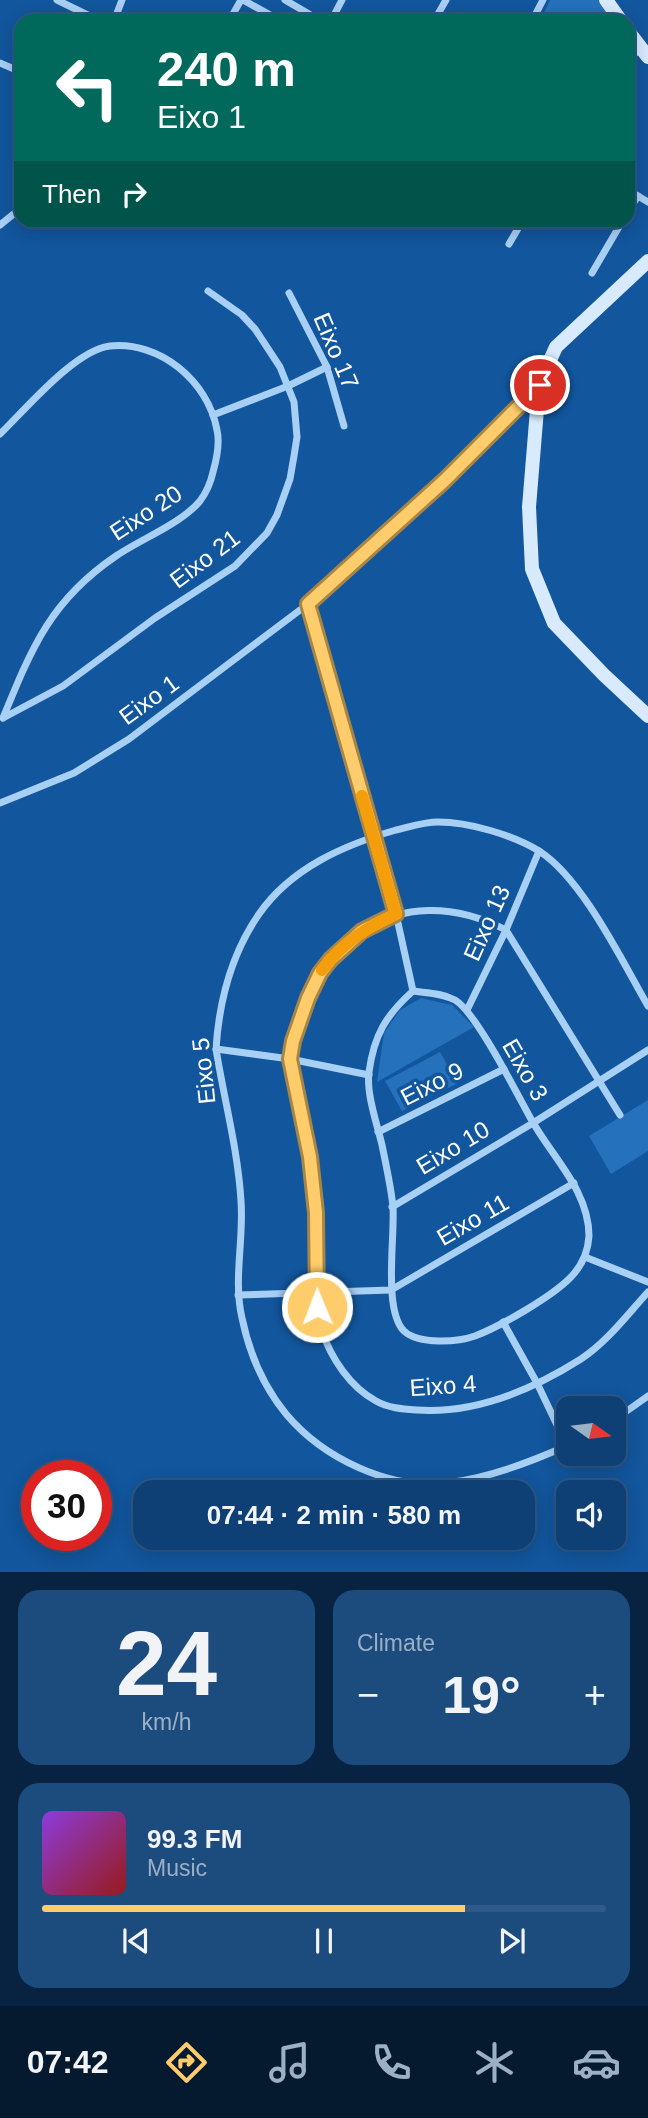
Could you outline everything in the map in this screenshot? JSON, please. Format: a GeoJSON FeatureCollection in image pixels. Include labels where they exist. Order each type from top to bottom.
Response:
{"type":"FeatureCollection","features":[{"type":"Feature","properties":{"kind":"street"},"geometry":{"type":"LineString","coordinates":[[57,0],[86,14]]}},
{"type":"Feature","properties":{"kind":"street"},"geometry":{"type":"LineString","coordinates":[[242,0],[268,14]]}},
{"type":"Feature","properties":{"kind":"street"},"geometry":{"type":"LineString","coordinates":[[285,0],[309,14]]}},
{"type":"Feature","properties":{"kind":"street"},"geometry":{"type":"LineString","coordinates":[[635,194],[648,202]]}},
{"type":"Feature","properties":{"kind":"street"},"geometry":{"type":"LineString","coordinates":[[635,201],[638,196]]}},
{"type":"Feature","properties":{"kind":"street"},"geometry":{"type":"LineString","coordinates":[[0,225],[14,214]]}},
{"type":"Feature","properties":{"kind":"street"},"geometry":{"type":"LineString","coordinates":[[509,244],[518,228]]}},
{"type":"Feature","properties":{"kind":"street"},"geometry":{"type":"LineString","coordinates":[[592,273],[618,228]]}},
{"type":"Feature","properties":{"kind":"street"},"geometry":{"type":"LineString","coordinates":[[648,261],[556,347],[540,385],[529,507],[532,569],[554,623],[648,716]]}},
{"type":"Feature","properties":{"kind":"street","name":"Eixo 21"},"geometry":{"type":"LineString","coordinates":[[2,718],[64,686],[155,618],[235,566],[267,533],[285,497],[297,437],[296,417],[288,386],[280,367],[255,329],[242,315],[208,291]]}},
{"type":"Feature","properties":{"kind":"street","name":"Eixo 17"},"geometry":{"type":"LineString","coordinates":[[289,293],[327,367],[344,426]]}},
{"type":"Feature","properties":{"kind":"street","name":"Eixo 20"},"geometry":{"type":"LineString","coordinates":[[0,434],[74,362],[92,350],[107,346],[137,346],[153,351],[174,363],[200,391],[213,415],[218,432],[218,446],[211,478],[201,500],[186,513],[117,554],[87,578],[55,611],[41,632],[2,718]]}},
{"type":"Feature","properties":{"kind":"street"},"geometry":{"type":"LineString","coordinates":[[213,415],[288,386],[327,367]]}},
{"type":"Feature","properties":{"kind":"street","name":"Eixo 1"},"geometry":{"type":"LineString","coordinates":[[0,803],[74,773],[129,739],[308,604],[445,480],[540,385]]}},
{"type":"Feature","properties":{"kind":"street"},"geometry":{"type":"LineString","coordinates":[[308,604],[396,914],[414,991]]}},
{"type":"Feature","properties":{"kind":"street","name":"Eixo 5"},"geometry":{"type":"LineString","coordinates":[[556,1451],[514,1468],[445,1483],[396,1480],[355,1466],[332,1453],[286,1414],[256,1362],[247,1337],[238,1295],[241,1200],[216,1049],[222,1002],[247,934],[260,913],[286,883],[329,855],[374,837],[437,822],[505,836],[539,851],[553,863],[577,888],[593,911],[648,1006]]}},
{"type":"Feature","properties":{"kind":"street","name":"Eixo 13"},"geometry":{"type":"LineString","coordinates":[[467,1010],[506,930],[539,851]]}},
{"type":"Feature","properties":{"kind":"street","name":"Eixo 4"},"geometry":{"type":"LineString","coordinates":[[506,930],[488,921],[453,912],[396,914],[371,926],[331,959],[320,973],[299,1017],[290,1059],[314,1186],[318,1236],[316,1293],[322,1331],[336,1361],[356,1385],[376,1401],[407,1409],[461,1409],[489,1402],[537,1383],[581,1358],[600,1343],[648,1292]]}},
{"type":"Feature","properties":{"kind":"street"},"geometry":{"type":"LineString","coordinates":[[506,930],[620,1115]]}},
{"type":"Feature","properties":{"kind":"street"},"geometry":{"type":"LineString","coordinates":[[414,991],[446,996],[456,1000],[467,1010]]}},
{"type":"Feature","properties":{"kind":"street"},"geometry":{"type":"LineString","coordinates":[[414,991],[380,1029],[369,1075],[393,1207],[391,1290],[394,1311],[404,1330],[413,1337],[431,1341],[473,1337],[561,1286],[585,1257],[648,1282]]}},
{"type":"Feature","properties":{"kind":"street","name":"Eixo 3"},"geometry":{"type":"LineString","coordinates":[[467,1010],[504,1069],[533,1123],[574,1183],[588,1223],[585,1257]]}},
{"type":"Feature","properties":{"kind":"street"},"geometry":{"type":"LineString","coordinates":[[216,1049],[290,1059],[369,1075]]}},
{"type":"Feature","properties":{"kind":"street","name":"Eixo 10"},"geometry":{"type":"LineString","coordinates":[[393,1207],[599,1083],[648,1050]]}},
{"type":"Feature","properties":{"kind":"street","name":"Eixo 9"},"geometry":{"type":"LineString","coordinates":[[378,1132],[504,1069]]}},
{"type":"Feature","properties":{"kind":"street","name":"Eixo 11"},"geometry":{"type":"LineString","coordinates":[[391,1290],[574,1183]]}},
{"type":"Feature","properties":{"kind":"street"},"geometry":{"type":"LineString","coordinates":[[238,1295],[391,1290]]}},
{"type":"Feature","properties":{"kind":"street"},"geometry":{"type":"LineString","coordinates":[[503,1322],[556,1422]]}},
{"type":"Feature","properties":{"kind":"street"},"geometry":{"type":"LineString","coordinates":[[626,1412],[648,1396]]}},
{"type":"Feature","properties":{"kind":"shaded area"},"geometry":{"type":"Polygon","coordinates":[[[550,0],[598,0],[608,14],[543,14],[550,0]]]}},
{"type":"Feature","properties":{"kind":"shaded area"},"geometry":{"type":"Polygon","coordinates":[[[421,998],[452,1005],[474,1027],[377,1082],[384,1033],[400,1010],[421,998]]]}},
{"type":"Feature","properties":{"kind":"shaded area"},"geometry":{"type":"Polygon","coordinates":[[[440,1052],[458,1083],[402,1111],[385,1081],[440,1052]]]}},
{"type":"Feature","properties":{"kind":"shaded area"},"geometry":{"type":"Polygon","coordinates":[[[648,1100],[648,1151],[611,1174],[589,1136],[648,1100]]]}},
{"type":"Feature","properties":{"kind":"slow traffic"},"geometry":{"type":"LineString","coordinates":[[322,970],[362,931],[396,914],[362,796]]}},
{"type":"Feature","properties":{"kind":"route"},"geometry":{"type":"LineString","coordinates":[[317,1307],[316,1213],[310,1157],[290,1059],[293,1041],[299,1017],[320,973],[331,959],[362,931],[396,914],[308,604],[445,480],[540,385]]}}]}
